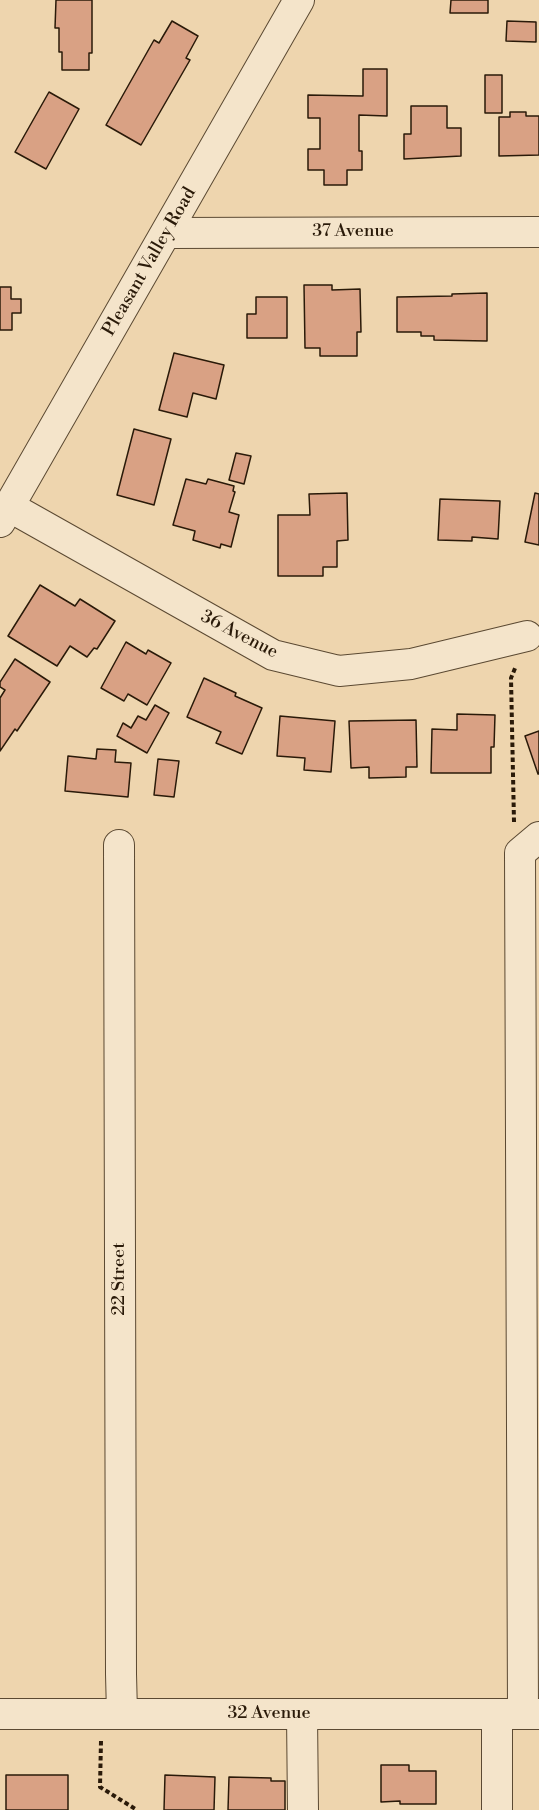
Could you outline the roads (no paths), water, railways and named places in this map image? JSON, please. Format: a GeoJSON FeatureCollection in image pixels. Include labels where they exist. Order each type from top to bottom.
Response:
{"type":"FeatureCollection","features":[{"type":"Feature","properties":{"kind":"street","name":"Pleasant Valley Road"},"geometry":{"type":"LineString","coordinates":[[5,515],[299,0]]}},
{"type":"Feature","properties":{"kind":"street","name":"37 Avenue"},"geometry":{"type":"LineString","coordinates":[[167,233],[539,232]]}},
{"type":"Feature","properties":{"kind":"street","name":"36 Avenue"},"geometry":{"type":"LineString","coordinates":[[5,515],[273,655],[339,671],[411,664],[527,636]]}},
{"type":"Feature","properties":{"kind":"street","name":"22 Street"},"geometry":{"type":"LineString","coordinates":[[119,845],[122,1713]]}},
{"type":"Feature","properties":{"kind":"street"},"geometry":{"type":"LineString","coordinates":[[497,1810],[520,1714],[530,845]]}},
{"type":"Feature","properties":{"kind":"street","name":"32 Avenue"},"geometry":{"type":"LineString","coordinates":[[0,1714],[520,1714]]}},
{"type":"Feature","properties":{"kind":"street"},"geometry":{"type":"LineString","coordinates":[[302,1714],[303,1810]]}}]}
